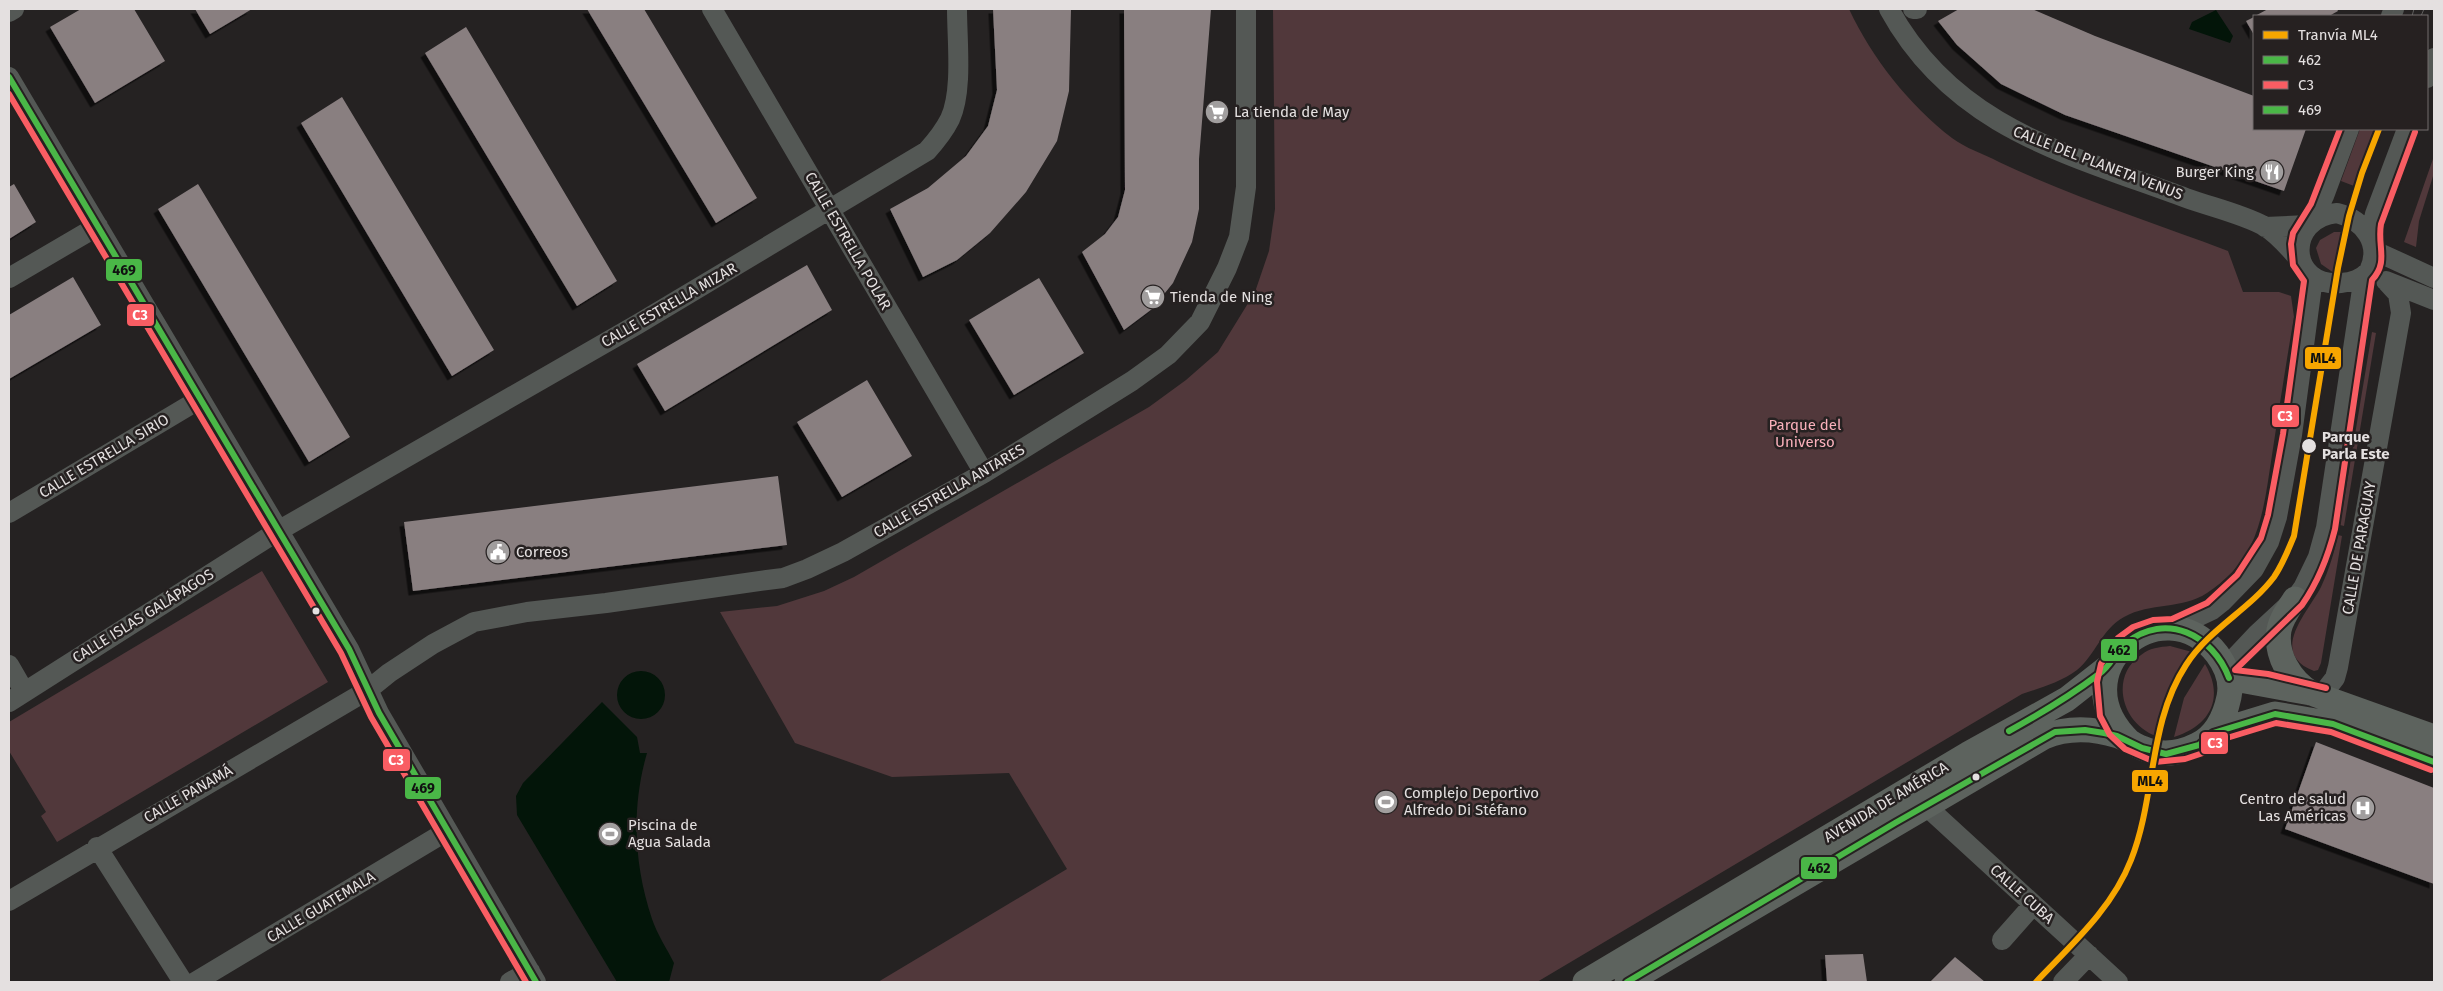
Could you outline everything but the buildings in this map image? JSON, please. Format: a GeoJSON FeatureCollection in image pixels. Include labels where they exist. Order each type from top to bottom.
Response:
{"type":"FeatureCollection","features":[{"type":"Feature","properties":{"kind":"main road"},"geometry":{"type":"LineString","coordinates":[[2295,599],[2284,617],[2279,630],[2279,645],[2282,659],[2297,684],[2316,694]]}},
{"type":"Feature","properties":{"kind":"main road","name":"AVENIDA DE AMÉRICA"},"geometry":{"type":"LineString","coordinates":[[1585,982],[1968,754],[2067,699],[2109,666],[2125,644],[2137,635],[2155,629],[2174,628],[2190,632],[2205,642],[2219,657],[2227,673],[2230,693],[2222,720],[2213,733],[2199,745],[2166,754],[2142,748],[2118,736],[2086,730],[2055,732],[2044,736],[1627,982]]}},
{"type":"Feature","properties":{"kind":"main road","name":"AVENIDA DE AMÉRICA"},"geometry":{"type":"LineString","coordinates":[[2109,666],[2106,689],[2108,714],[2117,730],[2130,742]]}},
{"type":"Feature","properties":{"kind":"main road"},"geometry":{"type":"LineString","coordinates":[[2227,673],[2316,694],[2434,737]]}},
{"type":"Feature","properties":{"kind":"main road","name":"AVENIDA DE AMÉRICA"},"geometry":{"type":"LineString","coordinates":[[2213,733],[2275,714],[2333,724],[2434,762]]}},
{"type":"Feature","properties":{"kind":"street"},"geometry":{"type":"LineString","coordinates":[[9,12],[14,9]]}},
{"type":"Feature","properties":{"kind":"street","name":"CALLE ESTRELLA POLAR"},"geometry":{"type":"LineString","coordinates":[[712,9],[984,473]]}},
{"type":"Feature","properties":{"kind":"street","name":"CALLE ESTRELLA MIZAR"},"geometry":{"type":"LineString","coordinates":[[278,532],[481,416],[927,151],[941,135],[950,118],[956,90],[957,9]]}},
{"type":"Feature","properties":{"kind":"street","name":"CALLE ESTRELLA ANTARES"},"geometry":{"type":"LineString","coordinates":[[368,690],[389,673],[434,644],[474,622],[527,612],[783,578],[843,552],[984,473],[1132,381],[1168,355],[1200,322],[1227,268],[1239,237],[1246,187],[1246,9]]}},
{"type":"Feature","properties":{"kind":"street","name":"CALLE DEL PLANETA VENUS"},"geometry":{"type":"LineString","coordinates":[[1889,9],[1918,55],[1948,86],[1977,109],[2004,126],[2047,146],[2265,227],[2300,260]]}},
{"type":"Feature","properties":{"kind":"street"},"geometry":{"type":"LineString","coordinates":[[2428,75],[2434,58]]}},
{"type":"Feature","properties":{"kind":"street"},"geometry":{"type":"LineString","coordinates":[[9,77],[349,649],[379,714],[533,977],[510,982]]}},
{"type":"Feature","properties":{"kind":"street"},"geometry":{"type":"LineString","coordinates":[[2349,130],[2324,196],[2300,244],[2300,260],[2314,278],[2336,283],[2355,281],[2373,276],[2434,300]]}},
{"type":"Feature","properties":{"kind":"street"},"geometry":{"type":"LineString","coordinates":[[2227,673],[2257,634],[2295,599],[2310,575],[2323,542],[2352,368],[2373,276],[2372,243],[2375,214],[2408,130]]}},
{"type":"Feature","properties":{"kind":"street"},"geometry":{"type":"LineString","coordinates":[[2310,223],[2325,214],[2337,213],[2349,216],[2358,222],[2372,243],[2434,278]]}},
{"type":"Feature","properties":{"kind":"street","name":"CALLE DEL PLANETA VENUS"},"geometry":{"type":"LineString","coordinates":[[2265,227],[2310,223]]}},
{"type":"Feature","properties":{"kind":"street"},"geometry":{"type":"LineString","coordinates":[[9,278],[98,226]]}},
{"type":"Feature","properties":{"kind":"street","name":"CALLE DE PARAGUAY"},"geometry":{"type":"LineString","coordinates":[[2316,694],[2335,678],[2338,668],[2401,313],[2398,294],[2373,276]]}},
{"type":"Feature","properties":{"kind":"street"},"geometry":{"type":"LineString","coordinates":[[2174,628],[2212,610],[2222,602],[2254,569],[2275,527],[2292,435],[2314,278]]}},
{"type":"Feature","properties":{"kind":"street","name":"CALLE ESTRELLA SIRIO"},"geometry":{"type":"LineString","coordinates":[[9,512],[200,399]]}},
{"type":"Feature","properties":{"kind":"street","name":"CALLE ISLAS GALÁPAGOS"},"geometry":{"type":"LineString","coordinates":[[17,697],[278,532]]}},
{"type":"Feature","properties":{"kind":"street"},"geometry":{"type":"LineString","coordinates":[[9,665],[17,697]]}},
{"type":"Feature","properties":{"kind":"street","name":"CALLE PANAMÁ"},"geometry":{"type":"LineString","coordinates":[[9,901],[97,847],[368,690]]}},
{"type":"Feature","properties":{"kind":"street","name":"CALLE CUBA"},"geometry":{"type":"LineString","coordinates":[[1926,806],[2118,982]]}},
{"type":"Feature","properties":{"kind":"street","name":"CALLE GUATEMALA"},"geometry":{"type":"LineString","coordinates":[[195,982],[448,832]]}},
{"type":"Feature","properties":{"kind":"street"},"geometry":{"type":"LineString","coordinates":[[97,847],[183,982]]}},
{"type":"Feature","properties":{"kind":"street"},"geometry":{"type":"LineString","coordinates":[[2002,940],[2033,905]]}},
{"type":"Feature","properties":{"kind":"street"},"geometry":{"type":"LineString","coordinates":[[2063,982],[2088,955]]}},
{"type":"Feature","properties":{"kind":"green space","name":"Parque del Universo"},"geometry":{"type":"Polygon","coordinates":[[[1273,9],[1849,9],[1880,63],[1893,80],[1921,111],[1957,142],[2055,187],[2228,251],[2243,292],[2279,292],[2291,296],[2294,317],[2267,490],[2259,525],[2250,547],[2232,573],[2207,593],[2187,602],[2145,609],[2124,617],[2116,622],[2104,635],[2084,664],[2071,674],[2022,694],[1537,982],[878,982],[1067,869],[1009,773],[892,777],[795,743],[720,612],[777,606],[824,591],[854,577],[1149,407],[1186,380],[1218,352],[1255,292],[1269,251],[1275,209],[1273,9]]]}},
{"type":"Feature","properties":{"kind":"green space"},"geometry":{"type":"Polygon","coordinates":[[[2360,130],[2375,130],[2354,186],[2341,181],[2360,130]]]}},
{"type":"Feature","properties":{"kind":"green space"},"geometry":{"type":"Polygon","coordinates":[[[2434,156],[2434,173],[2419,221],[2416,247],[2404,242],[2434,156]]]}},
{"type":"Feature","properties":{"kind":"green space"},"geometry":{"type":"Polygon","coordinates":[[[2334,232],[2342,232],[2334,273],[2321,264],[2316,248],[2320,240],[2334,232]]]}},
{"type":"Feature","properties":{"kind":"green space"},"geometry":{"type":"Polygon","coordinates":[[[2372,332],[2376,333],[2344,526],[2340,525],[2372,332]]]}},
{"type":"Feature","properties":{"kind":"green space"},"geometry":{"type":"Polygon","coordinates":[[[2338,535],[2342,536],[2321,663],[2318,670],[2314,671],[2300,663],[2294,654],[2292,643],[2301,619],[2324,581],[2338,535]]]}},
{"type":"Feature","properties":{"kind":"green space"},"geometry":{"type":"Polygon","coordinates":[[[262,571],[328,682],[57,842],[41,816],[46,812],[9,751],[9,722],[262,571]]]}},
{"type":"Feature","properties":{"kind":"green space"},"geometry":{"type":"Polygon","coordinates":[[[2170,646],[2192,652],[2184,661],[2168,691],[2156,736],[2144,730],[2128,711],[2123,687],[2125,675],[2131,664],[2141,655],[2151,649],[2170,646]]]}},
{"type":"Feature","properties":{"kind":"green space"},"geometry":{"type":"Polygon","coordinates":[[[2205,664],[2214,688],[2210,709],[2197,726],[2174,737],[2184,698],[2205,664]]]}},
{"type":"Feature","properties":{"kind":"shaded area"},"geometry":{"type":"Polygon","coordinates":[[[2216,10],[2233,36],[2230,43],[2189,29],[2192,22],[2216,10]]]}},
{"type":"Feature","properties":{"kind":"shaded area"},"geometry":{"type":"Polygon","coordinates":[[[636,671],[646,671],[655,675],[661,681],[665,695],[661,709],[655,715],[646,719],[636,719],[627,715],[621,709],[617,700],[617,690],[621,681],[627,675],[636,671]]]}},
{"type":"Feature","properties":{"kind":"shaded area"},"geometry":{"type":"Polygon","coordinates":[[[602,702],[637,737],[640,753],[647,753],[638,795],[638,857],[641,878],[652,919],[674,963],[669,982],[617,982],[517,815],[516,796],[523,783],[602,702]]]}},
{"type":"Feature","properties":{"kind":"tram line"},"geometry":{"type":"LineString","coordinates":[[2412,15],[2414,9]]}},
{"type":"Feature","properties":{"kind":"tram line"},"geometry":{"type":"LineString","coordinates":[[2421,15],[2424,9]]}},
{"type":"Feature","properties":{"kind":"tram line","name":"ML4"},"geometry":{"type":"LineString","coordinates":[[2036,982],[2090,926],[2123,878],[2139,836],[2158,736],[2165,711],[2174,687],[2186,665],[2195,652],[2217,630],[2264,589],[2283,562],[2294,536],[2338,268],[2349,216],[2362,173],[2379,130]]}},
{"type":"Feature","properties":{"kind":"transit line","name":"469"},"geometry":{"type":"LineString","coordinates":[[9,77],[349,649],[379,713],[536,982]]}},
{"type":"Feature","properties":{"kind":"transit line","name":"C3"},"geometry":{"type":"LineString","coordinates":[[9,94],[341,653],[371,717],[526,982]]}},
{"type":"Feature","properties":{"kind":"transit line","name":"C3"},"geometry":{"type":"LineString","coordinates":[[2340,130],[2311,204],[2293,233],[2291,244],[2293,265],[2304,281],[2283,434],[2268,515],[2261,538],[2237,575],[2207,603],[2172,619],[2153,620],[2133,627],[2118,638],[2101,664],[2097,682],[2100,716],[2110,735],[2125,749],[2155,762],[2185,759],[2203,753],[2217,741],[2276,723],[2331,732],[2431,770]]}},
{"type":"Feature","properties":{"kind":"transit line","name":"C3"},"geometry":{"type":"LineString","coordinates":[[2326,688],[2268,674],[2235,670],[2302,605],[2318,578],[2329,549],[2335,529],[2372,280],[2380,267],[2381,224],[2415,132]]}},
{"type":"Feature","properties":{"kind":"transit line","name":"462"},"geometry":{"type":"LineString","coordinates":[[2009,731],[2055,704],[2099,674],[2126,643],[2141,634],[2157,629],[2187,632],[2200,640],[2212,650],[2222,663],[2229,678]]}},
{"type":"Feature","properties":{"kind":"transit line","name":"462"},"geometry":{"type":"LineString","coordinates":[[1627,982],[1895,823],[2055,732],[2085,730],[2104,733],[2117,736],[2142,748],[2166,754],[2199,745],[2213,733],[2275,714],[2333,724],[2434,762]]}},
{"type":"Feature","properties":{"kind":"place","name":"La tienda de May"},"geometry":{"type":"Point","coordinates":[1217,112]}},
{"type":"Feature","properties":{"kind":"place","name":"Burger King"},"geometry":{"type":"Point","coordinates":[2272,172]}},
{"type":"Feature","properties":{"kind":"place","name":"Tienda de Ning"},"geometry":{"type":"Point","coordinates":[1153,297]}},
{"type":"Feature","properties":{"kind":"place","name":"Parque Parla Este"},"geometry":{"type":"Point","coordinates":[2309,446]}},
{"type":"Feature","properties":{"kind":"place","name":"Correos"},"geometry":{"type":"Point","coordinates":[498,552]}},
{"type":"Feature","properties":{"kind":"place","name":"Complejo Deportivo Alfredo Di Stéfano"},"geometry":{"type":"Point","coordinates":[1386,802]}},
{"type":"Feature","properties":{"kind":"place","name":"Centro de salud Las Américas"},"geometry":{"type":"Point","coordinates":[2363,808]}},
{"type":"Feature","properties":{"kind":"place","name":"Piscina de Agua Salada"},"geometry":{"type":"Point","coordinates":[610,834]}}]}
